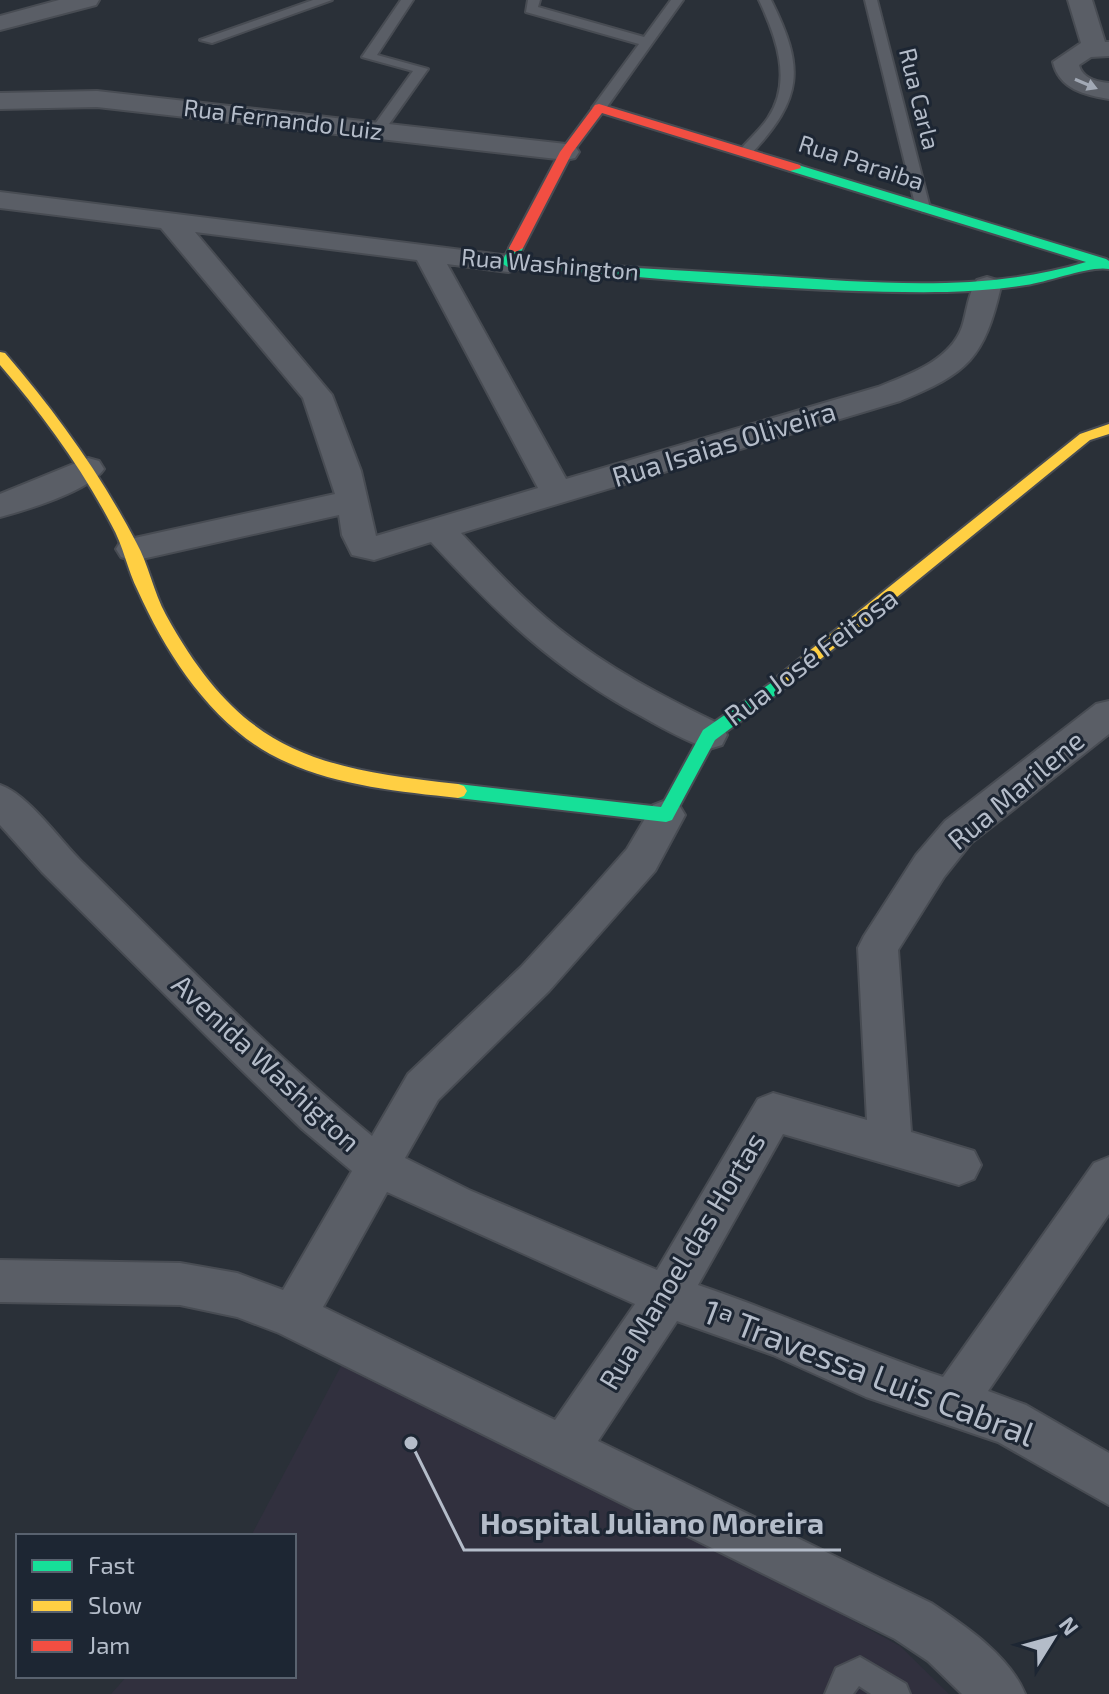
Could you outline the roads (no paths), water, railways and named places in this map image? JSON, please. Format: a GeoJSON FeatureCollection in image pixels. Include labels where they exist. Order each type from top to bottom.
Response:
{"type":"FeatureCollection","features":[{"type":"Feature","properties":{"kind":"street"},"geometry":{"type":"LineString","coordinates":[[0,23],[87,0]]}},
{"type":"Feature","properties":{"kind":"street"},"geometry":{"type":"LineString","coordinates":[[1080,0],[1102,49],[1076,53],[1066,62],[1066,68],[1082,85],[1109,91]]}},
{"type":"Feature","properties":{"kind":"street","name":"Rua Fernando Luiz"},"geometry":{"type":"LineString","coordinates":[[0,101],[97,99],[566,152]]}},
{"type":"Feature","properties":{"kind":"street"},"geometry":{"type":"LineString","coordinates":[[508,263],[566,152],[599,108]]}},
{"type":"Feature","properties":{"kind":"street","name":"Rua Paraiba"},"geometry":{"type":"LineString","coordinates":[[599,108],[1105,264]]}},
{"type":"Feature","properties":{"kind":"street","name":"Rua Washington"},"geometry":{"type":"LineString","coordinates":[[0,200],[508,263],[891,288],[987,286],[1058,277],[1105,264]]}},
{"type":"Feature","properties":{"kind":"street"},"geometry":{"type":"LineString","coordinates":[[133,549],[353,501],[332,429],[317,395],[169,220]]}},
{"type":"Feature","properties":{"kind":"street"},"geometry":{"type":"LineString","coordinates":[[428,255],[558,494]]}},
{"type":"Feature","properties":{"kind":"street","name":"Rua Isaias Oliveira"},"geometry":{"type":"LineString","coordinates":[[353,501],[364,547],[374,548],[889,394],[929,377],[953,359],[973,337],[987,286]]}},
{"type":"Feature","properties":{"kind":"street"},"geometry":{"type":"LineString","coordinates":[[0,356],[30,390],[88,469],[133,549],[145,590],[204,688],[234,720],[276,749],[323,768],[395,784],[666,815]]}},
{"type":"Feature","properties":{"kind":"street","name":"Rua José Feitosa"},"geometry":{"type":"LineString","coordinates":[[423,532],[544,636],[589,670],[641,702],[709,735],[820,654],[1085,437],[1109,429]]}},
{"type":"Feature","properties":{"kind":"street"},"geometry":{"type":"LineString","coordinates":[[0,506],[50,488],[88,469]]}},
{"type":"Feature","properties":{"kind":"street","name":"Rua Marilene"},"geometry":{"type":"LineString","coordinates":[[890,1145],[878,948],[930,866],[958,832],[1109,714]]}},
{"type":"Feature","properties":{"kind":"street"},"geometry":{"type":"LineString","coordinates":[[293,1316],[423,1087],[535,979],[641,860],[709,735]]}},
{"type":"Feature","properties":{"kind":"street","name":"Avenida Washigton"},"geometry":{"type":"LineString","coordinates":[[0,800],[56,861],[236,1039],[317,1116],[377,1166],[454,1204],[667,1296]]}},
{"type":"Feature","properties":{"kind":"street","name":"Rua Manoel das Hortas"},"geometry":{"type":"LineString","coordinates":[[563,1451],[667,1296],[773,1112],[959,1165]]}},
{"type":"Feature","properties":{"kind":"street"},"geometry":{"type":"LineString","coordinates":[[953,1402],[1109,1177]]}},
{"type":"Feature","properties":{"kind":"street"},"geometry":{"type":"LineString","coordinates":[[0,1281],[180,1284],[237,1295],[293,1316],[913,1621],[946,1643],[999,1694]]}},
{"type":"Feature","properties":{"kind":"street","name":"1ª Travessa Luis Cabral"},"geometry":{"type":"LineString","coordinates":[[667,1296],[782,1336],[866,1374],[1009,1422],[1067,1453],[1109,1481]]}},
{"type":"Feature","properties":{"kind":"lane"},"geometry":{"type":"LineString","coordinates":[[207,40],[326,0]]}},
{"type":"Feature","properties":{"kind":"lane"},"geometry":{"type":"LineString","coordinates":[[377,131],[421,69],[369,57],[407,0]]}},
{"type":"Feature","properties":{"kind":"lane"},"geometry":{"type":"LineString","coordinates":[[534,0],[531,9],[646,42]]}},
{"type":"Feature","properties":{"kind":"lane"},"geometry":{"type":"LineString","coordinates":[[599,108],[677,0]]}},
{"type":"Feature","properties":{"kind":"lane"},"geometry":{"type":"LineString","coordinates":[[746,151],[778,114],[786,87],[784,36],[765,0]]}},
{"type":"Feature","properties":{"kind":"lane","name":"Rua Carla"},"geometry":{"type":"LineString","coordinates":[[871,0],[923,208]]}},
{"type":"Feature","properties":{"kind":"lane"},"geometry":{"type":"LineString","coordinates":[[839,1694],[846,1678],[860,1671],[896,1694]]}},
{"type":"Feature","properties":{"kind":"place","name":"Hospital Juliano Moreira"},"geometry":{"type":"Point","coordinates":[411,1443]}}]}
